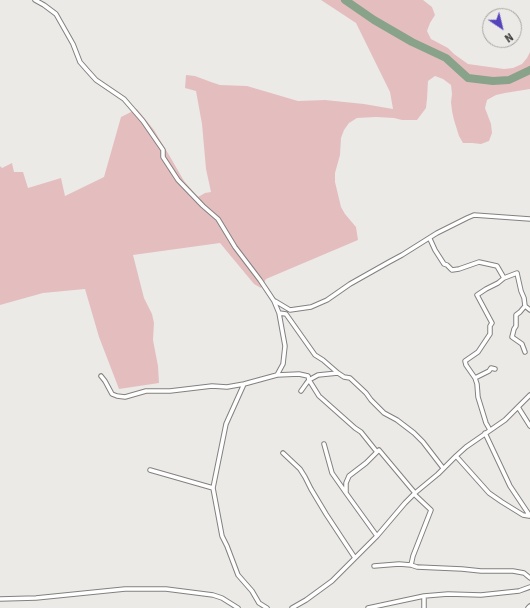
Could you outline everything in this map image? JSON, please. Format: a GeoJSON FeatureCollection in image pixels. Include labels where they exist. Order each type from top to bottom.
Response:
{"type":"FeatureCollection","features":[{"type":"Feature","properties":{"kind":"street"},"geometry":{"type":"LineString","coordinates":[[35,0],[56,14],[73,44],[80,62],[87,70],[96,80],[124,99],[143,121],[163,150],[163,157],[178,180],[202,206],[218,219],[235,247],[274,301],[279,313],[285,346],[283,364],[278,375]]}},
{"type":"Feature","properties":{"kind":"street"},"geometry":{"type":"LineString","coordinates":[[274,301],[290,310],[311,307],[327,300],[350,284],[402,255],[413,247],[430,239],[437,233],[474,215],[530,220]]}},
{"type":"Feature","properties":{"kind":"street"},"geometry":{"type":"LineString","coordinates":[[430,239],[444,264],[452,270],[479,262],[497,266],[504,278]]}},
{"type":"Feature","properties":{"kind":"street"},"geometry":{"type":"LineString","coordinates":[[490,430],[486,423],[478,397],[477,384],[465,361],[478,352],[490,334],[490,326],[492,322],[477,295],[498,284],[504,278],[517,273],[525,306],[530,310]]}},
{"type":"Feature","properties":{"kind":"street"},"geometry":{"type":"LineString","coordinates":[[525,306],[516,315],[516,326],[512,337],[522,344],[525,352]]}},
{"type":"Feature","properties":{"kind":"street"},"geometry":{"type":"LineString","coordinates":[[279,313],[286,314],[315,355],[344,377],[350,378],[384,413],[397,420],[414,433],[443,468]]}},
{"type":"Feature","properties":{"kind":"street"},"geometry":{"type":"LineString","coordinates":[[474,378],[489,371],[491,368],[495,369]]}},
{"type":"Feature","properties":{"kind":"street"},"geometry":{"type":"LineString","coordinates":[[301,391],[309,380],[318,376],[338,373]]}},
{"type":"Feature","properties":{"kind":"street"},"geometry":{"type":"LineString","coordinates":[[101,376],[112,394],[125,397],[146,392],[212,386],[228,387],[278,375],[299,374],[308,376],[319,396],[361,432],[378,452],[379,450],[414,493],[431,510],[411,565]]}},
{"type":"Feature","properties":{"kind":"street"},"geometry":{"type":"LineString","coordinates":[[244,384],[226,424],[213,488],[222,536],[238,575],[252,591],[259,603],[267,608]]}},
{"type":"Feature","properties":{"kind":"street"},"geometry":{"type":"LineString","coordinates":[[292,608],[306,600],[332,581],[377,536],[414,493],[438,474],[456,456],[505,420],[530,395]]}},
{"type":"Feature","properties":{"kind":"street"},"geometry":{"type":"LineString","coordinates":[[518,407],[530,426]]}},
{"type":"Feature","properties":{"kind":"street"},"geometry":{"type":"LineString","coordinates":[[486,433],[510,486],[530,516]]}},
{"type":"Feature","properties":{"kind":"street"},"geometry":{"type":"LineString","coordinates":[[324,444],[332,473],[377,536]]}},
{"type":"Feature","properties":{"kind":"street"},"geometry":{"type":"LineString","coordinates":[[346,493],[346,483],[349,476],[378,452]]}},
{"type":"Feature","properties":{"kind":"street"},"geometry":{"type":"LineString","coordinates":[[282,453],[300,469],[306,477],[311,489],[326,514],[355,558]]}},
{"type":"Feature","properties":{"kind":"street"},"geometry":{"type":"LineString","coordinates":[[456,456],[489,493],[523,515],[530,516]]}},
{"type":"Feature","properties":{"kind":"street"},"geometry":{"type":"LineString","coordinates":[[150,470],[213,488]]}},
{"type":"Feature","properties":{"kind":"street"},"geometry":{"type":"LineString","coordinates":[[374,566],[399,564],[417,567],[481,571],[513,571],[524,574],[530,578]]}},
{"type":"Feature","properties":{"kind":"street"},"geometry":{"type":"LineString","coordinates":[[368,608],[424,596],[448,594],[481,595],[519,591],[530,587]]}},
{"type":"Feature","properties":{"kind":"street"},"geometry":{"type":"LineString","coordinates":[[0,599],[36,598],[125,589],[166,589],[217,596],[238,608]]}},
{"type":"Feature","properties":{"kind":"street"},"geometry":{"type":"LineString","coordinates":[[424,596],[424,608]]}},
{"type":"Feature","properties":{"kind":"shaded area"},"geometry":{"type":"Polygon","coordinates":[[[321,0],[423,0],[432,7],[435,15],[427,31],[431,39],[448,48],[468,64],[504,69],[513,68],[522,64],[530,52],[530,89],[496,95],[487,100],[485,108],[491,124],[492,133],[489,141],[481,144],[463,143],[459,136],[452,111],[451,85],[443,79],[435,76],[428,81],[426,108],[417,120],[376,117],[357,118],[349,123],[341,138],[340,155],[335,173],[335,182],[341,207],[356,227],[358,240],[266,279],[261,288],[254,284],[220,243],[133,255],[144,298],[152,314],[154,323],[153,340],[158,366],[159,383],[119,389],[99,337],[85,289],[43,293],[0,305],[0,166],[2,168],[12,163],[14,172],[23,172],[28,188],[61,178],[65,196],[104,177],[121,117],[137,109],[154,130],[184,181],[198,197],[205,193],[211,192],[206,169],[202,124],[196,91],[185,88],[186,75],[195,76],[220,85],[247,86],[298,101],[325,100],[393,109],[390,92],[356,23],[321,0]]]}},
{"type":"Feature","properties":{"kind":"waterway"},"geometry":{"type":"LineString","coordinates":[[345,0],[374,20],[412,42],[446,58],[468,78],[493,81],[509,80],[530,70]]}}]}
